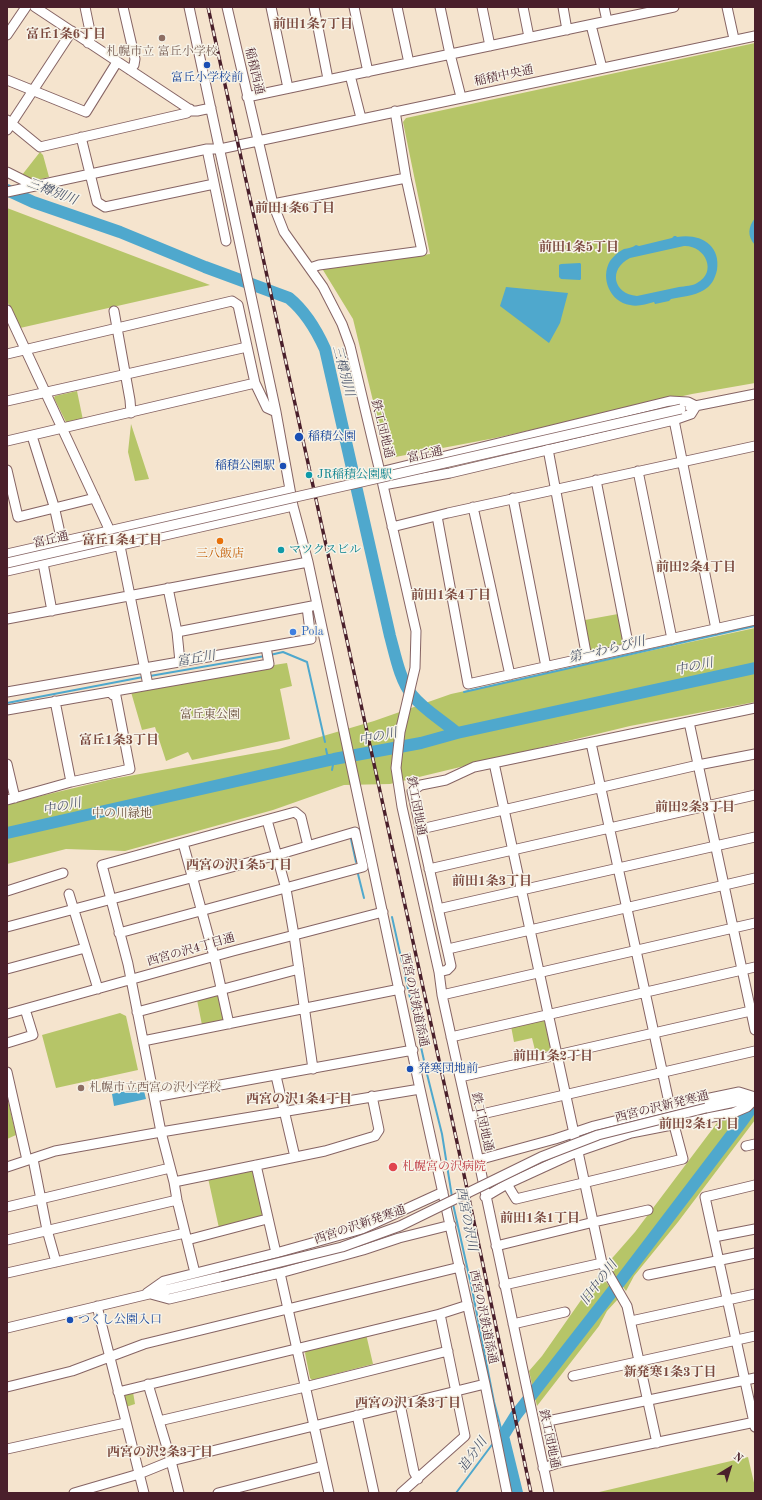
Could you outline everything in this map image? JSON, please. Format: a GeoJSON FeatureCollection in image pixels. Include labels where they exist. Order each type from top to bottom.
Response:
{"type":"FeatureCollection","features":[{"type":"Feature","properties":{"kind":"street"},"geometry":{"type":"LineString","coordinates":[[7,36],[26,7]]}},
{"type":"Feature","properties":{"kind":"street"},"geometry":{"type":"LineString","coordinates":[[35,7],[190,110],[197,111],[211,108]]}},
{"type":"Feature","properties":{"kind":"street"},"geometry":{"type":"LineString","coordinates":[[85,7],[91,36],[88,42]]}},
{"type":"Feature","properties":{"kind":"street"},"geometry":{"type":"LineString","coordinates":[[123,7],[135,59],[130,70]]}},
{"type":"Feature","properties":{"kind":"street","name":"西宮の沢鉄道添通"},"geometry":{"type":"LineString","coordinates":[[189,7],[276,412],[293,506],[308,562],[413,1050],[420,1089],[460,1267],[507,1493]]}},
{"type":"Feature","properties":{"kind":"street","name":"稲積西通"},"geometry":{"type":"LineString","coordinates":[[227,7],[258,141]]}},
{"type":"Feature","properties":{"kind":"street"},"geometry":{"type":"LineString","coordinates":[[271,7],[288,88]]}},
{"type":"Feature","properties":{"kind":"street"},"geometry":{"type":"LineString","coordinates":[[314,7],[328,79]]}},
{"type":"Feature","properties":{"kind":"street"},"geometry":{"type":"LineString","coordinates":[[354,7],[368,72]]}},
{"type":"Feature","properties":{"kind":"street"},"geometry":{"type":"LineString","coordinates":[[397,7],[409,63]]}},
{"type":"Feature","properties":{"kind":"street"},"geometry":{"type":"LineString","coordinates":[[440,7],[461,97]]}},
{"type":"Feature","properties":{"kind":"street"},"geometry":{"type":"LineString","coordinates":[[482,7],[490,46]]}},
{"type":"Feature","properties":{"kind":"street"},"geometry":{"type":"LineString","coordinates":[[523,7],[529,37]]}},
{"type":"Feature","properties":{"kind":"street"},"geometry":{"type":"LineString","coordinates":[[563,7],[568,30]]}},
{"type":"Feature","properties":{"kind":"street"},"geometry":{"type":"LineString","coordinates":[[604,7],[607,21]]}},
{"type":"Feature","properties":{"kind":"street"},"geometry":{"type":"LineString","coordinates":[[247,96],[568,30],[646,10],[674,7]]}},
{"type":"Feature","properties":{"kind":"street"},"geometry":{"type":"LineString","coordinates":[[727,7],[734,39]]}},
{"type":"Feature","properties":{"kind":"street"},"geometry":{"type":"LineString","coordinates":[[592,24],[602,68]]}},
{"type":"Feature","properties":{"kind":"street"},"geometry":{"type":"LineString","coordinates":[[72,31],[8,125],[40,147],[186,113],[190,110]]}},
{"type":"Feature","properties":{"kind":"street","name":"稲積中央通"},"geometry":{"type":"LineString","coordinates":[[7,192],[207,149],[220,149],[734,39],[755,36]]}},
{"type":"Feature","properties":{"kind":"street"},"geometry":{"type":"LineString","coordinates":[[7,80],[86,112],[117,62]]}},
{"type":"Feature","properties":{"kind":"street"},"geometry":{"type":"LineString","coordinates":[[350,75],[361,118]]}},
{"type":"Feature","properties":{"kind":"street"},"geometry":{"type":"LineString","coordinates":[[310,268],[422,251],[406,178],[395,111]]}},
{"type":"Feature","properties":{"kind":"street"},"geometry":{"type":"LineString","coordinates":[[81,137],[97,202],[105,207],[214,184]]}},
{"type":"Feature","properties":{"kind":"street","name":"鉄工団地通"},"geometry":{"type":"LineString","coordinates":[[258,141],[273,204],[284,232],[323,287],[342,324],[350,346],[416,631],[415,668],[400,732],[396,768],[402,807],[439,972],[442,995],[549,1493]]}},
{"type":"Feature","properties":{"kind":"street"},"geometry":{"type":"LineString","coordinates":[[207,149],[226,241]]}},
{"type":"Feature","properties":{"kind":"street"},"geometry":{"type":"LineString","coordinates":[[7,172],[32,186]]}},
{"type":"Feature","properties":{"kind":"street"},"geometry":{"type":"LineString","coordinates":[[273,204],[406,178]]}},
{"type":"Feature","properties":{"kind":"street"},"geometry":{"type":"LineString","coordinates":[[7,354],[232,301],[238,305],[255,383],[267,408],[276,412]]}},
{"type":"Feature","properties":{"kind":"street"},"geometry":{"type":"LineString","coordinates":[[7,310],[110,531]]}},
{"type":"Feature","properties":{"kind":"street"},"geometry":{"type":"LineString","coordinates":[[114,311],[131,413]]}},
{"type":"Feature","properties":{"kind":"street"},"geometry":{"type":"LineString","coordinates":[[7,401],[247,347]]}},
{"type":"Feature","properties":{"kind":"street"},"geometry":{"type":"LineString","coordinates":[[7,441],[255,383]]}},
{"type":"Feature","properties":{"kind":"street","name":"富丘通"},"geometry":{"type":"LineString","coordinates":[[7,563],[680,409],[755,394]]}},
{"type":"Feature","properties":{"kind":"street"},"geometry":{"type":"LineString","coordinates":[[380,472],[670,401],[688,402],[696,406],[691,414],[674,420],[450,473],[382,485]]}},
{"type":"Feature","properties":{"kind":"street"},"geometry":{"type":"LineString","coordinates":[[674,420],[716,629]]}},
{"type":"Feature","properties":{"kind":"street"},"geometry":{"type":"LineString","coordinates":[[32,436],[54,508],[62,542]]}},
{"type":"Feature","properties":{"kind":"street"},"geometry":{"type":"LineString","coordinates":[[392,527],[513,498],[755,446]]}},
{"type":"Feature","properties":{"kind":"street"},"geometry":{"type":"LineString","coordinates":[[548,449],[588,658]]}},
{"type":"Feature","properties":{"kind":"street"},"geometry":{"type":"LineString","coordinates":[[7,470],[18,517],[95,498]]}},
{"type":"Feature","properties":{"kind":"street"},"geometry":{"type":"LineString","coordinates":[[638,471],[672,639]]}},
{"type":"Feature","properties":{"kind":"street"},"geometry":{"type":"LineString","coordinates":[[596,480],[629,648]]}},
{"type":"Feature","properties":{"kind":"street"},"geometry":{"type":"LineString","coordinates":[[7,554],[290,490]]}},
{"type":"Feature","properties":{"kind":"street"},"geometry":{"type":"LineString","coordinates":[[513,498],[546,667]]}},
{"type":"Feature","properties":{"kind":"street"},"geometry":{"type":"LineString","coordinates":[[7,571],[293,506]]}},
{"type":"Feature","properties":{"kind":"street"},"geometry":{"type":"LineString","coordinates":[[473,507],[510,676]]}},
{"type":"Feature","properties":{"kind":"street"},"geometry":{"type":"LineString","coordinates":[[437,516],[468,684],[510,676],[755,620]]}},
{"type":"Feature","properties":{"kind":"street"},"geometry":{"type":"LineString","coordinates":[[120,546],[148,683]]}},
{"type":"Feature","properties":{"kind":"street"},"geometry":{"type":"LineString","coordinates":[[7,619],[308,562]]}},
{"type":"Feature","properties":{"kind":"street"},"geometry":{"type":"LineString","coordinates":[[43,563],[52,611]]}},
{"type":"Feature","properties":{"kind":"street"},"geometry":{"type":"LineString","coordinates":[[168,588],[177,632],[180,662]]}},
{"type":"Feature","properties":{"kind":"street"},"geometry":{"type":"LineString","coordinates":[[177,632],[317,605]]}},
{"type":"Feature","properties":{"kind":"street"},"geometry":{"type":"LineString","coordinates":[[7,692],[146,670],[180,662],[311,639],[307,607]]}},
{"type":"Feature","properties":{"kind":"street"},"geometry":{"type":"LineString","coordinates":[[7,710],[114,693],[148,683],[269,664],[266,648]]}},
{"type":"Feature","properties":{"kind":"street"},"geometry":{"type":"LineString","coordinates":[[7,764],[11,799],[71,782],[130,769],[114,693]]}},
{"type":"Feature","properties":{"kind":"street"},"geometry":{"type":"LineString","coordinates":[[56,701],[71,782]]}},
{"type":"Feature","properties":{"kind":"street"},"geometry":{"type":"LineString","coordinates":[[439,972],[447,970],[451,966],[412,791],[421,786],[446,780],[474,767],[755,708]]}},
{"type":"Feature","properties":{"kind":"street"},"geometry":{"type":"LineString","coordinates":[[689,722],[753,1010],[755,1030]]}},
{"type":"Feature","properties":{"kind":"street"},"geometry":{"type":"LineString","coordinates":[[590,743],[670,1107]]}},
{"type":"Feature","properties":{"kind":"street"},"geometry":{"type":"LineString","coordinates":[[421,829],[600,789],[698,765],[755,754]]}},
{"type":"Feature","properties":{"kind":"street"},"geometry":{"type":"LineString","coordinates":[[494,763],[602,1263],[626,1302],[657,1443]]}},
{"type":"Feature","properties":{"kind":"street"},"geometry":{"type":"LineString","coordinates":[[429,869],[755,795]]}},
{"type":"Feature","properties":{"kind":"street"},"geometry":{"type":"LineString","coordinates":[[195,1273],[161,1132],[131,979],[102,864],[295,812],[301,818],[308,846]]}},
{"type":"Feature","properties":{"kind":"street"},"geometry":{"type":"LineString","coordinates":[[267,820],[286,888],[299,969],[312,1069]]}},
{"type":"Feature","properties":{"kind":"street"},"geometry":{"type":"LineString","coordinates":[[7,927],[277,855],[354,832],[363,867],[120,933]]}},
{"type":"Feature","properties":{"kind":"street"},"geometry":{"type":"LineString","coordinates":[[438,909],[755,837]]}},
{"type":"Feature","properties":{"kind":"street"},"geometry":{"type":"LineString","coordinates":[[183,843],[194,877],[229,1024]]}},
{"type":"Feature","properties":{"kind":"street"},"geometry":{"type":"LineString","coordinates":[[7,891],[63,873]]}},
{"type":"Feature","properties":{"kind":"street"},"geometry":{"type":"LineString","coordinates":[[448,949],[755,878]]}},
{"type":"Feature","properties":{"kind":"street"},"geometry":{"type":"LineString","coordinates":[[69,894],[98,989]]}},
{"type":"Feature","properties":{"kind":"street","name":"西宮の沢4丁目通"},"geometry":{"type":"LineString","coordinates":[[7,1014],[214,956],[383,912]]}},
{"type":"Feature","properties":{"kind":"street"},"geometry":{"type":"LineString","coordinates":[[442,995],[755,923]]}},
{"type":"Feature","properties":{"kind":"street"},"geometry":{"type":"LineString","coordinates":[[7,969],[85,948]]}},
{"type":"Feature","properties":{"kind":"street"},"geometry":{"type":"LineString","coordinates":[[451,1036],[755,967]]}},
{"type":"Feature","properties":{"kind":"street"},"geometry":{"type":"LineString","coordinates":[[137,1012],[299,969]]}},
{"type":"Feature","properties":{"kind":"street"},"geometry":{"type":"LineString","coordinates":[[143,1041],[400,989]]}},
{"type":"Feature","properties":{"kind":"street"},"geometry":{"type":"LineString","coordinates":[[7,1043],[33,1035],[25,1009]]}},
{"type":"Feature","properties":{"kind":"street"},"geometry":{"type":"LineString","coordinates":[[460,1076],[753,1010]]}},
{"type":"Feature","properties":{"kind":"street"},"geometry":{"type":"LineString","coordinates":[[154,1097],[413,1050]]}},
{"type":"Feature","properties":{"kind":"street"},"geometry":{"type":"LineString","coordinates":[[469,1117],[755,1051]]}},
{"type":"Feature","properties":{"kind":"street"},"geometry":{"type":"LineString","coordinates":[[7,1072],[9,1091],[41,1199],[56,1262]]}},
{"type":"Feature","properties":{"kind":"street"},"geometry":{"type":"LineString","coordinates":[[276,1076],[295,1157]]}},
{"type":"Feature","properties":{"kind":"street"},"geometry":{"type":"LineString","coordinates":[[7,1167],[55,1152],[161,1132],[420,1089]]}},
{"type":"Feature","properties":{"kind":"street"},"geometry":{"type":"LineString","coordinates":[[478,1160],[556,1139],[594,1126],[670,1107],[739,1092],[755,1098],[747,1107],[737,1112],[631,1133],[579,1151],[507,1184],[485,1197]]}},
{"type":"Feature","properties":{"kind":"street"},"geometry":{"type":"LineString","coordinates":[[174,1182],[325,1151],[375,1136],[379,1130],[372,1096]]}},
{"type":"Feature","properties":{"kind":"street","name":"西宮の沢新発寒通"},"geometry":{"type":"LineString","coordinates":[[7,1328],[342,1246],[400,1226],[541,1157],[598,1135],[755,1098]]}},
{"type":"Feature","properties":{"kind":"street"},"geometry":{"type":"LineString","coordinates":[[507,1184],[516,1199],[683,1159],[674,1125]]}},
{"type":"Feature","properties":{"kind":"street"},"geometry":{"type":"LineString","coordinates":[[256,1165],[267,1219],[276,1253]]}},
{"type":"Feature","properties":{"kind":"street"},"geometry":{"type":"LineString","coordinates":[[7,1207],[170,1168]]}},
{"type":"Feature","properties":{"kind":"street"},"geometry":{"type":"LineString","coordinates":[[543,1468],[558,1463],[755,1424],[705,1197],[755,1186]]}},
{"type":"Feature","properties":{"kind":"street"},"geometry":{"type":"LineString","coordinates":[[147,1293],[164,1281],[276,1253],[362,1229],[443,1192]]}},
{"type":"Feature","properties":{"kind":"street"},"geometry":{"type":"LineString","coordinates":[[7,1240],[177,1200]]}},
{"type":"Feature","properties":{"kind":"street"},"geometry":{"type":"LineString","coordinates":[[496,1246],[648,1210]]}},
{"type":"Feature","properties":{"kind":"street"},"geometry":{"type":"LineString","coordinates":[[7,1273],[267,1219]]}},
{"type":"Feature","properties":{"kind":"street"},"geometry":{"type":"LineString","coordinates":[[147,1293],[169,1299],[280,1273],[363,1250],[399,1238],[451,1225]]}},
{"type":"Feature","properties":{"kind":"street"},"geometry":{"type":"LineString","coordinates":[[714,1237],[755,1229]]}},
{"type":"Feature","properties":{"kind":"street"},"geometry":{"type":"LineString","coordinates":[[648,1275],[755,1253]]}},
{"type":"Feature","properties":{"kind":"street"},"geometry":{"type":"LineString","coordinates":[[504,1285],[602,1263]]}},
{"type":"Feature","properties":{"kind":"street"},"geometry":{"type":"LineString","coordinates":[[7,1387],[72,1371],[144,1344],[460,1267]]}},
{"type":"Feature","properties":{"kind":"street"},"geometry":{"type":"LineString","coordinates":[[280,1273],[329,1493]]}},
{"type":"Feature","properties":{"kind":"street"},"geometry":{"type":"LineString","coordinates":[[631,1321],[755,1294]]}},
{"type":"Feature","properties":{"kind":"street"},"geometry":{"type":"LineString","coordinates":[[98,1306],[125,1423],[144,1493]]}},
{"type":"Feature","properties":{"kind":"street"},"geometry":{"type":"LineString","coordinates":[[118,1392],[468,1306]]}},
{"type":"Feature","properties":{"kind":"street"},"geometry":{"type":"LineString","coordinates":[[512,1324],[565,1312]]}},
{"type":"Feature","properties":{"kind":"street"},"geometry":{"type":"LineString","coordinates":[[401,1493],[465,1436],[440,1314]]}},
{"type":"Feature","properties":{"kind":"street"},"geometry":{"type":"LineString","coordinates":[[573,1376],[755,1336]]}},
{"type":"Feature","properties":{"kind":"street"},"geometry":{"type":"LineString","coordinates":[[159,1421],[305,1387],[448,1351]]}},
{"type":"Feature","properties":{"kind":"street"},"geometry":{"type":"LineString","coordinates":[[558,1463],[548,1421],[755,1378]]}},
{"type":"Feature","properties":{"kind":"street"},"geometry":{"type":"LineString","coordinates":[[148,1384],[179,1493]]}},
{"type":"Feature","properties":{"kind":"street"},"geometry":{"type":"LineString","coordinates":[[74,1493],[103,1489],[171,1461],[485,1384]]}},
{"type":"Feature","properties":{"kind":"street"},"geometry":{"type":"LineString","coordinates":[[400,1404],[414,1472],[418,1478]]}},
{"type":"Feature","properties":{"kind":"street"},"geometry":{"type":"LineString","coordinates":[[357,1416],[374,1493]]}},
{"type":"Feature","properties":{"kind":"street"},"geometry":{"type":"LineString","coordinates":[[7,1449],[125,1423]]}},
{"type":"Feature","properties":{"kind":"street"},"geometry":{"type":"LineString","coordinates":[[218,1493],[323,1466]]}},
{"type":"Feature","properties":{"kind":"green space"},"geometry":{"type":"Polygon","coordinates":[[[755,43],[755,383],[692,394],[495,438],[390,458],[386,454],[353,319],[323,270],[324,268],[430,254],[403,122],[406,118],[755,43]]]}},
{"type":"Feature","properties":{"kind":"green space"},"geometry":{"type":"Polygon","coordinates":[[[40,152],[43,155],[49,177],[33,181],[22,175],[40,152]]]}},
{"type":"Feature","properties":{"kind":"green space"},"geometry":{"type":"Polygon","coordinates":[[[7,208],[210,285],[20,328],[7,301],[7,208]]]}},
{"type":"Feature","properties":{"kind":"green space"},"geometry":{"type":"Polygon","coordinates":[[[77,391],[83,420],[68,424],[54,398],[55,396],[77,391]]]}},
{"type":"Feature","properties":{"kind":"green space"},"geometry":{"type":"Polygon","coordinates":[[[131,424],[149,479],[135,481],[128,452],[131,424]]]}},
{"type":"Feature","properties":{"kind":"green space"},"geometry":{"type":"Polygon","coordinates":[[[618,614],[623,643],[593,652],[590,649],[585,620],[618,614]]]}},
{"type":"Feature","properties":{"kind":"green space","name":"中の川緑地"},"geometry":{"type":"Polygon","coordinates":[[[755,628],[755,702],[630,726],[390,784],[344,785],[273,810],[125,851],[66,849],[7,864],[7,804],[112,779],[279,749],[374,721],[451,694],[755,628]]]}},
{"type":"Feature","properties":{"kind":"green space","name":"富丘東公園"},"geometry":{"type":"Polygon","coordinates":[[[287,663],[292,686],[280,689],[290,739],[192,760],[188,752],[166,761],[155,727],[142,730],[131,692],[203,676],[287,663]]]}},
{"type":"Feature","properties":{"kind":"green space"},"geometry":{"type":"Polygon","coordinates":[[[216,995],[219,996],[224,1018],[221,1021],[202,1025],[197,1000],[216,995]]]}},
{"type":"Feature","properties":{"kind":"green space"},"geometry":{"type":"Polygon","coordinates":[[[120,1013],[126,1016],[138,1070],[56,1088],[42,1035],[120,1013]]]}},
{"type":"Feature","properties":{"kind":"green space"},"geometry":{"type":"Polygon","coordinates":[[[544,1019],[552,1050],[536,1054],[532,1038],[514,1042],[511,1026],[544,1019]]]}},
{"type":"Feature","properties":{"kind":"green space"},"geometry":{"type":"Polygon","coordinates":[[[7,1096],[16,1135],[7,1139],[7,1096]]]}},
{"type":"Feature","properties":{"kind":"green space"},"geometry":{"type":"Polygon","coordinates":[[[755,1109],[755,1120],[678,1222],[634,1276],[626,1291],[607,1264],[635,1232],[720,1119],[738,1116],[755,1109]]]}},
{"type":"Feature","properties":{"kind":"green space"},"geometry":{"type":"Polygon","coordinates":[[[251,1169],[254,1171],[264,1215],[263,1217],[219,1228],[208,1178],[251,1169]]]}},
{"type":"Feature","properties":{"kind":"green space"},"geometry":{"type":"Polygon","coordinates":[[[600,1273],[618,1299],[607,1311],[599,1326],[537,1406],[529,1371],[542,1356],[600,1273]]]}},
{"type":"Feature","properties":{"kind":"green space"},"geometry":{"type":"Polygon","coordinates":[[[366,1334],[373,1364],[312,1380],[310,1378],[305,1353],[306,1351],[366,1334]]]}},
{"type":"Feature","properties":{"kind":"green space"},"geometry":{"type":"Polygon","coordinates":[[[133,1392],[135,1404],[126,1407],[123,1396],[124,1394],[133,1392]]]}},
{"type":"Feature","properties":{"kind":"green space"},"geometry":{"type":"Polygon","coordinates":[[[748,1457],[755,1493],[595,1493],[748,1457]]]}},
{"type":"Feature","properties":{"kind":"water"},"geometry":{"type":"Polygon","coordinates":[[[755,218],[755,245],[752,242],[749,232],[755,218]]]}},
{"type":"Feature","properties":{"kind":"water"},"geometry":{"type":"Polygon","coordinates":[[[674,236],[693,237],[707,242],[712,247],[716,253],[717,270],[711,284],[696,294],[655,304],[654,302],[633,306],[623,303],[617,299],[612,294],[607,282],[607,268],[610,261],[624,249],[636,245],[639,246],[672,238],[674,236]],[[684,246],[630,258],[618,268],[616,280],[618,286],[623,291],[637,296],[695,284],[703,278],[707,272],[708,266],[703,254],[691,247],[684,246]]]}},
{"type":"Feature","properties":{"kind":"water"},"geometry":{"type":"Polygon","coordinates":[[[580,263],[580,280],[561,279],[559,277],[559,265],[580,263]]]}},
{"type":"Feature","properties":{"kind":"water"},"geometry":{"type":"Polygon","coordinates":[[[506,287],[568,293],[560,323],[549,343],[500,306],[506,287]]]}},
{"type":"Feature","properties":{"kind":"water"},"geometry":{"type":"Polygon","coordinates":[[[143,1087],[146,1099],[114,1106],[112,1094],[143,1087]]]}},
{"type":"Feature","properties":{"kind":"waterway","name":"三樽別川"},"geometry":{"type":"LineString","coordinates":[[7,190],[33,202],[120,232],[205,267],[289,298],[305,315],[325,349],[390,636],[401,675],[412,695],[457,733]]}},
{"type":"Feature","properties":{"kind":"waterway","name":"第一わらび川"},"geometry":{"type":"LineString","coordinates":[[464,692],[755,626]]}},
{"type":"Feature","properties":{"kind":"waterway","name":"富丘川"},"geometry":{"type":"LineString","coordinates":[[270,655],[283,652],[307,662],[325,742]]}},
{"type":"Feature","properties":{"kind":"waterway","name":"富丘川"},"geometry":{"type":"LineString","coordinates":[[150,676],[265,656]]}},
{"type":"Feature","properties":{"kind":"waterway","name":"中の川"},"geometry":{"type":"LineString","coordinates":[[7,833],[334,759],[421,743],[457,733],[755,668]]}},
{"type":"Feature","properties":{"kind":"waterway","name":"富丘川"},"geometry":{"type":"LineString","coordinates":[[7,703],[143,677]]}},
{"type":"Feature","properties":{"kind":"waterway","name":"西宮の沢川"},"geometry":{"type":"LineString","coordinates":[[326,749],[327,754],[334,759],[332,770]]}},
{"type":"Feature","properties":{"kind":"waterway","name":"西宮の沢川"},"geometry":{"type":"LineString","coordinates":[[351,839],[356,862]]}},
{"type":"Feature","properties":{"kind":"waterway","name":"西宮の沢川"},"geometry":{"type":"LineString","coordinates":[[358,874],[364,898]]}},
{"type":"Feature","properties":{"kind":"waterway","name":"西宮の沢川"},"geometry":{"type":"LineString","coordinates":[[392,917],[442,1134],[452,1197]]}},
{"type":"Feature","properties":{"kind":"waterway","name":"旧中の川"},"geometry":{"type":"LineString","coordinates":[[517,1493],[503,1436],[516,1415],[622,1279],[755,1103]]}},
{"type":"Feature","properties":{"kind":"waterway","name":"西宮の沢川"},"geometry":{"type":"LineString","coordinates":[[453,1204],[472,1289],[494,1402],[503,1436]]}},
{"type":"Feature","properties":{"kind":"waterway","name":"追分川"},"geometry":{"type":"LineString","coordinates":[[456,1493],[494,1442]]}},
{"type":"Feature","properties":{"kind":"railway"},"geometry":{"type":"LineString","coordinates":[[208,7],[462,1165],[531,1493]]}},
{"type":"Feature","properties":{"kind":"place","name":"札幌市立 富丘小学校"},"geometry":{"type":"Point","coordinates":[162,38]}},
{"type":"Feature","properties":{"kind":"place","name":"富丘小学校前"},"geometry":{"type":"Point","coordinates":[207,65]}},
{"type":"Feature","properties":{"kind":"place","name":"稲積公園"},"geometry":{"type":"Point","coordinates":[299,437]}},
{"type":"Feature","properties":{"kind":"place","name":"稲積公園駅"},"geometry":{"type":"Point","coordinates":[283,466]}},
{"type":"Feature","properties":{"kind":"place","name":"JR稲積公園駅"},"geometry":{"type":"Point","coordinates":[309,475]}},
{"type":"Feature","properties":{"kind":"place","name":"三八飯店"},"geometry":{"type":"Point","coordinates":[220,541]}},
{"type":"Feature","properties":{"kind":"place","name":"マツクスビル"},"geometry":{"type":"Point","coordinates":[281,550]}},
{"type":"Feature","properties":{"kind":"place","name":"Pola"},"geometry":{"type":"Point","coordinates":[293,632]}},
{"type":"Feature","properties":{"kind":"place","name":"発寒団地前"},"geometry":{"type":"Point","coordinates":[410,1069]}},
{"type":"Feature","properties":{"kind":"place","name":"札幌市立西宮の沢小学校"},"geometry":{"type":"Point","coordinates":[81,1088]}},
{"type":"Feature","properties":{"kind":"place","name":"札幌宮の沢病院"},"geometry":{"type":"Point","coordinates":[393,1167]}},
{"type":"Feature","properties":{"kind":"place","name":"つくし公園入口"},"geometry":{"type":"Point","coordinates":[70,1320]}},
{"type":"Feature","properties":{"kind":"district","name":"前田1条7丁目"},"geometry":{"type":"Point","coordinates":[313,25]}},
{"type":"Feature","properties":{"kind":"district","name":"富丘1条6丁目"},"geometry":{"type":"Point","coordinates":[66,35]}},
{"type":"Feature","properties":{"kind":"district","name":"前田1条6丁目"},"geometry":{"type":"Point","coordinates":[295,209]}},
{"type":"Feature","properties":{"kind":"district","name":"前田1条5丁目"},"geometry":{"type":"Point","coordinates":[579,248]}},
{"type":"Feature","properties":{"kind":"district","name":"富丘1条4丁目"},"geometry":{"type":"Point","coordinates":[122,541]}},
{"type":"Feature","properties":{"kind":"district","name":"前田2条4丁目"},"geometry":{"type":"Point","coordinates":[696,568]}},
{"type":"Feature","properties":{"kind":"district","name":"前田1条4丁目"},"geometry":{"type":"Point","coordinates":[451,596]}},
{"type":"Feature","properties":{"kind":"district","name":"富丘1条3丁目"},"geometry":{"type":"Point","coordinates":[119,741]}},
{"type":"Feature","properties":{"kind":"district","name":"前田2条3丁目"},"geometry":{"type":"Point","coordinates":[695,808]}},
{"type":"Feature","properties":{"kind":"district","name":"西宮の沢1条5丁目"},"geometry":{"type":"Point","coordinates":[239,866]}},
{"type":"Feature","properties":{"kind":"district","name":"前田1条3丁目"},"geometry":{"type":"Point","coordinates":[492,882]}},
{"type":"Feature","properties":{"kind":"district","name":"前田1条2丁目"},"geometry":{"type":"Point","coordinates":[553,1057]}},
{"type":"Feature","properties":{"kind":"district","name":"西宮の沢1条4丁目"},"geometry":{"type":"Point","coordinates":[299,1100]}},
{"type":"Feature","properties":{"kind":"district","name":"前田2条1丁目"},"geometry":{"type":"Point","coordinates":[699,1125]}},
{"type":"Feature","properties":{"kind":"district","name":"前田1条1丁目"},"geometry":{"type":"Point","coordinates":[540,1219]}},
{"type":"Feature","properties":{"kind":"district","name":"新発寒1条3丁目"},"geometry":{"type":"Point","coordinates":[670,1373]}},
{"type":"Feature","properties":{"kind":"district","name":"西宮の沢1条3丁目"},"geometry":{"type":"Point","coordinates":[408,1404]}},
{"type":"Feature","properties":{"kind":"district","name":"西宮の沢2条3丁目"},"geometry":{"type":"Point","coordinates":[160,1453]}}]}
